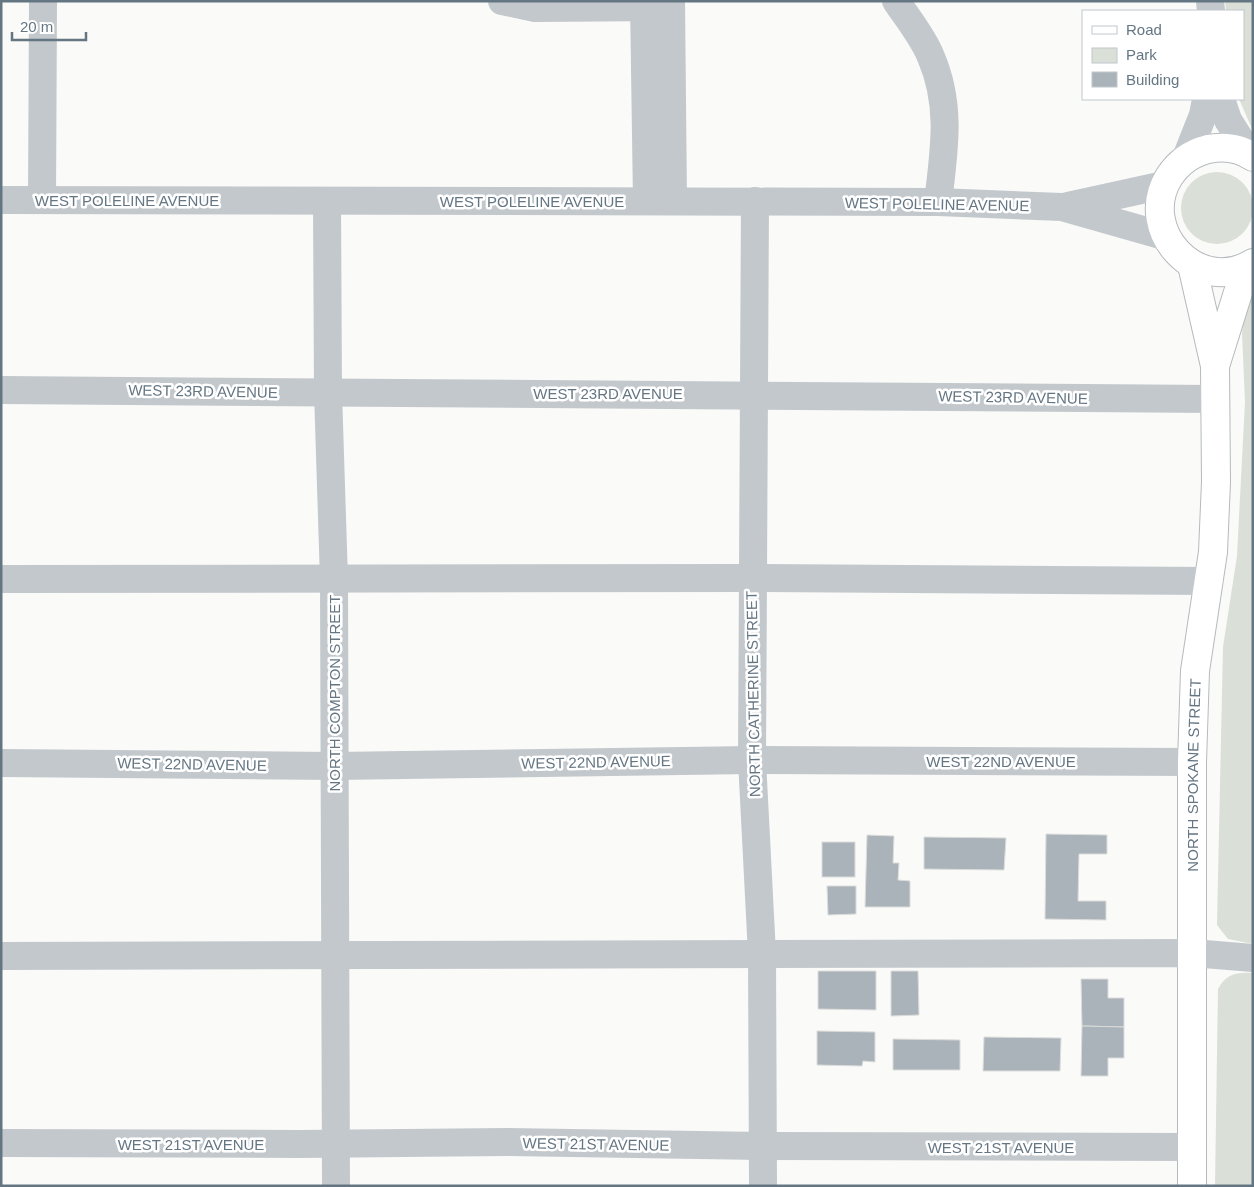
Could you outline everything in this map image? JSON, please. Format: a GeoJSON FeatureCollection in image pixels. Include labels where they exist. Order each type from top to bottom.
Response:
{"type":"FeatureCollection","features":[{"type":"Feature","properties":{"kind":"main road"},"geometry":{"type":"LineString","coordinates":[[1250,266],[1219,272],[1192,265],[1175,253],[1164,236],[1159,219],[1159,202],[1164,185],[1173,170],[1186,158],[1201,151],[1218,148],[1234,149],[1251,156]]}},
{"type":"Feature","properties":{"kind":"main road","name":"NORTH SPOKANE STREET"},"geometry":{"type":"LineString","coordinates":[[1192,265],[1215,366],[1216,482],[1213,552],[1195,670],[1192,762],[1192,1186]]}},
{"type":"Feature","properties":{"kind":"main road","name":"NORTH SPOKANE STREET"},"geometry":{"type":"LineString","coordinates":[[1215,366],[1250,266]]}},
{"type":"Feature","properties":{"kind":"street"},"geometry":{"type":"LineString","coordinates":[[42,200],[43,1]]}},
{"type":"Feature","properties":{"kind":"street"},"geometry":{"type":"LineString","coordinates":[[502,1],[535,8],[671,4],[660,201]]}},
{"type":"Feature","properties":{"kind":"street"},"geometry":{"type":"LineString","coordinates":[[896,1],[932,57],[941,88],[946,130],[938,202]]}},
{"type":"Feature","properties":{"kind":"street"},"geometry":{"type":"LineString","coordinates":[[644,4],[660,201]]}},
{"type":"Feature","properties":{"kind":"street"},"geometry":{"type":"LineString","coordinates":[[1186,158],[1200,123],[1206,100]]}},
{"type":"Feature","properties":{"kind":"street"},"geometry":{"type":"LineString","coordinates":[[1221,100],[1228,120],[1251,156]]}},
{"type":"Feature","properties":{"kind":"street","name":"WEST POLELINE AVENUE"},"geometry":{"type":"LineString","coordinates":[[1062,207],[1164,185]]}},
{"type":"Feature","properties":{"kind":"street","name":"WEST POLELINE AVENUE"},"geometry":{"type":"LineString","coordinates":[[1,200],[938,202],[1062,207],[1164,236]]}},
{"type":"Feature","properties":{"kind":"street","name":"NORTH COMPTON STREET"},"geometry":{"type":"LineString","coordinates":[[327,201],[328,392],[334,580],[336,1186]]}},
{"type":"Feature","properties":{"kind":"street","name":"NORTH CATHERINE STREET"},"geometry":{"type":"LineString","coordinates":[[755,201],[752,760],[762,954],[762,1186]]}},
{"type":"Feature","properties":{"kind":"street","name":"WEST 23RD AVENUE"},"geometry":{"type":"LineString","coordinates":[[1,390],[1215,398]]}},
{"type":"Feature","properties":{"kind":"street"},"geometry":{"type":"LineString","coordinates":[[1,579],[752,578],[1209,581]]}},
{"type":"Feature","properties":{"kind":"street","name":"WEST 22ND AVENUE"},"geometry":{"type":"LineString","coordinates":[[1,763],[335,766],[752,760],[1192,762]]}},
{"type":"Feature","properties":{"kind":"street"},"geometry":{"type":"LineString","coordinates":[[1,956],[1192,953],[1253,958]]}},
{"type":"Feature","properties":{"kind":"street","name":"WEST 21ST AVENUE"},"geometry":{"type":"LineString","coordinates":[[1,1143],[507,1142],[762,1146],[1191,1147]]}},
{"type":"Feature","properties":{"kind":"green space"},"geometry":{"type":"Polygon","coordinates":[[[1225,1],[1253,1],[1253,131],[1239,100],[1244,100],[1244,10],[1226,10],[1225,1]]]}},
{"type":"Feature","properties":{"kind":"green space"},"geometry":{"type":"Polygon","coordinates":[[[1210,172],[1224,172],[1243,182],[1253,201],[1253,215],[1243,234],[1224,244],[1210,244],[1191,234],[1181,215],[1181,201],[1191,182],[1210,172]]]}},
{"type":"Feature","properties":{"kind":"green space"},"geometry":{"type":"Polygon","coordinates":[[[1253,285],[1253,944],[1228,939],[1217,925],[1223,647],[1237,556],[1245,402],[1242,333],[1246,299],[1253,285]]]}},
{"type":"Feature","properties":{"kind":"green space"},"geometry":{"type":"Polygon","coordinates":[[[1253,973],[1253,1186],[1215,1186],[1218,989],[1224,980],[1232,975],[1253,973]]]}},
{"type":"Feature","properties":{"kind":"building"},"geometry":{"type":"Polygon","coordinates":[[[1046,834],[1107,835],[1107,854],[1079,854],[1078,901],[1106,901],[1106,920],[1045,919],[1046,834]]]}},
{"type":"Feature","properties":{"kind":"building"},"geometry":{"type":"Polygon","coordinates":[[[867,835],[894,836],[893,863],[899,863],[898,880],[910,881],[910,907],[865,907],[867,835]]]}},
{"type":"Feature","properties":{"kind":"building"},"geometry":{"type":"Polygon","coordinates":[[[924,837],[1006,838],[1004,870],[924,869],[924,837]]]}},
{"type":"Feature","properties":{"kind":"building"},"geometry":{"type":"Polygon","coordinates":[[[822,842],[855,842],[855,877],[822,877],[822,842]]]}},
{"type":"Feature","properties":{"kind":"building"},"geometry":{"type":"Polygon","coordinates":[[[827,886],[856,886],[856,914],[828,915],[827,886]]]}},
{"type":"Feature","properties":{"kind":"building"},"geometry":{"type":"Polygon","coordinates":[[[818,971],[876,971],[876,1010],[818,1009],[818,971]]]}},
{"type":"Feature","properties":{"kind":"building"},"geometry":{"type":"Polygon","coordinates":[[[891,971],[918,971],[919,1015],[891,1016],[891,971]]]}},
{"type":"Feature","properties":{"kind":"building"},"geometry":{"type":"Polygon","coordinates":[[[1081,979],[1108,979],[1108,998],[1124,998],[1124,1027],[1082,1026],[1081,979]]]}},
{"type":"Feature","properties":{"kind":"building"},"geometry":{"type":"Polygon","coordinates":[[[1082,1026],[1124,1027],[1124,1058],[1108,1058],[1108,1076],[1081,1076],[1082,1026]]]}},
{"type":"Feature","properties":{"kind":"building"},"geometry":{"type":"Polygon","coordinates":[[[817,1031],[875,1032],[875,1062],[863,1061],[862,1066],[817,1065],[817,1031]]]}},
{"type":"Feature","properties":{"kind":"building"},"geometry":{"type":"Polygon","coordinates":[[[984,1037],[1061,1038],[1060,1071],[983,1071],[984,1037]]]}},
{"type":"Feature","properties":{"kind":"building"},"geometry":{"type":"Polygon","coordinates":[[[893,1039],[960,1040],[960,1070],[893,1070],[893,1039]]]}}]}
